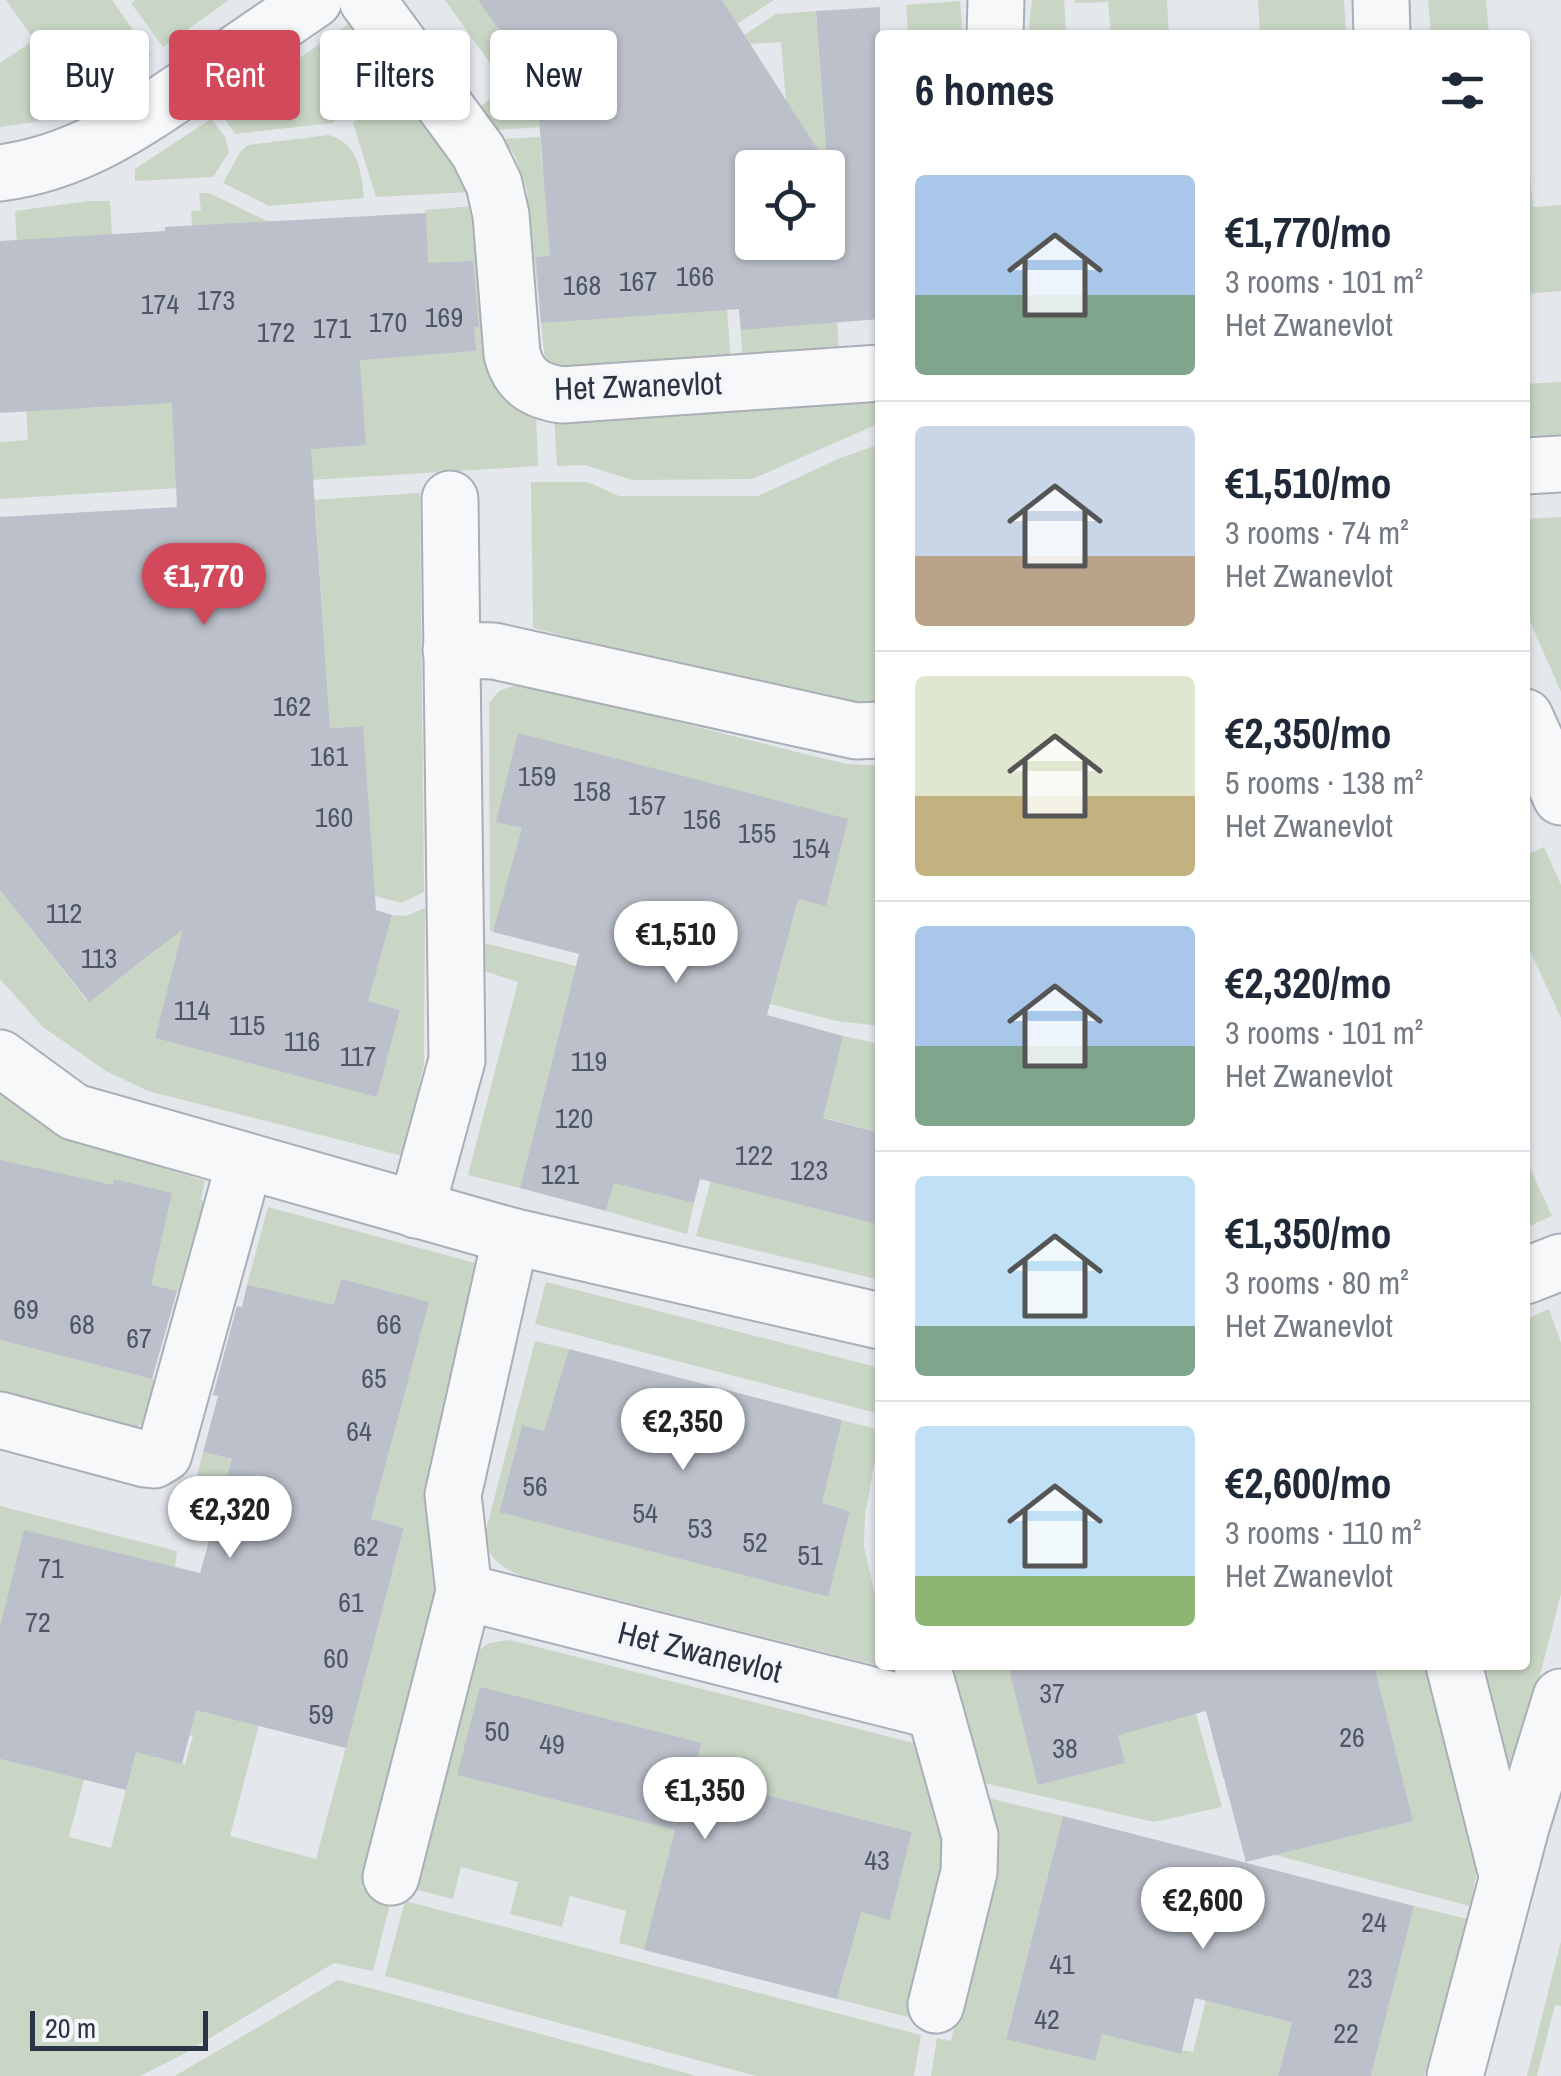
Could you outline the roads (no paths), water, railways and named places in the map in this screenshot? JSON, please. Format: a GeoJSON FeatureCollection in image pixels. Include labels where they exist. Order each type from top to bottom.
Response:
{"type":"FeatureCollection","features":[{"type":"Feature","properties":{"kind":"street"},"geometry":{"type":"LineString","coordinates":[[0,172],[44,165],[126,130],[314,0]]}},
{"type":"Feature","properties":{"kind":"street","name":"Het Zwanevlot"},"geometry":{"type":"LineString","coordinates":[[367,0],[478,152],[494,184],[502,215],[512,354],[516,369],[527,383],[542,392],[562,395],[875,372]]}},
{"type":"Feature","properties":{"kind":"street"},"geometry":{"type":"LineString","coordinates":[[995,30],[996,0]]}},
{"type":"Feature","properties":{"kind":"street"},"geometry":{"type":"LineString","coordinates":[[1381,0],[1382,30]]}},
{"type":"Feature","properties":{"kind":"street"},"geometry":{"type":"LineString","coordinates":[[1530,466],[1561,464]]}},
{"type":"Feature","properties":{"kind":"street"},"geometry":{"type":"LineString","coordinates":[[416,1210],[457,1060],[450,498]]}},
{"type":"Feature","properties":{"kind":"street"},"geometry":{"type":"LineString","coordinates":[[451,650],[494,651],[856,730],[875,730]]}},
{"type":"Feature","properties":{"kind":"street"},"geometry":{"type":"LineString","coordinates":[[1530,729],[1561,797]]}},
{"type":"Feature","properties":{"kind":"street"},"geometry":{"type":"LineString","coordinates":[[0,1058],[74,1112],[511,1236],[875,1319]]}},
{"type":"Feature","properties":{"kind":"street"},"geometry":{"type":"LineString","coordinates":[[0,1420],[145,1459],[154,1460],[164,1454],[244,1161]]}},
{"type":"Feature","properties":{"kind":"street"},"geometry":{"type":"LineString","coordinates":[[391,1877],[464,1592],[453,1496],[511,1236]]}},
{"type":"Feature","properties":{"kind":"street","name":"Het Zwanevlot"},"geometry":{"type":"LineString","coordinates":[[464,1592],[929,1688],[970,1836],[969,1872],[936,2005]]}},
{"type":"Feature","properties":{"kind":"street"},"geometry":{"type":"LineString","coordinates":[[1455,1670],[1508,1877]]}},
{"type":"Feature","properties":{"kind":"street"},"geometry":{"type":"LineString","coordinates":[[1456,2076],[1508,1877],[1561,1697]]}}]}
